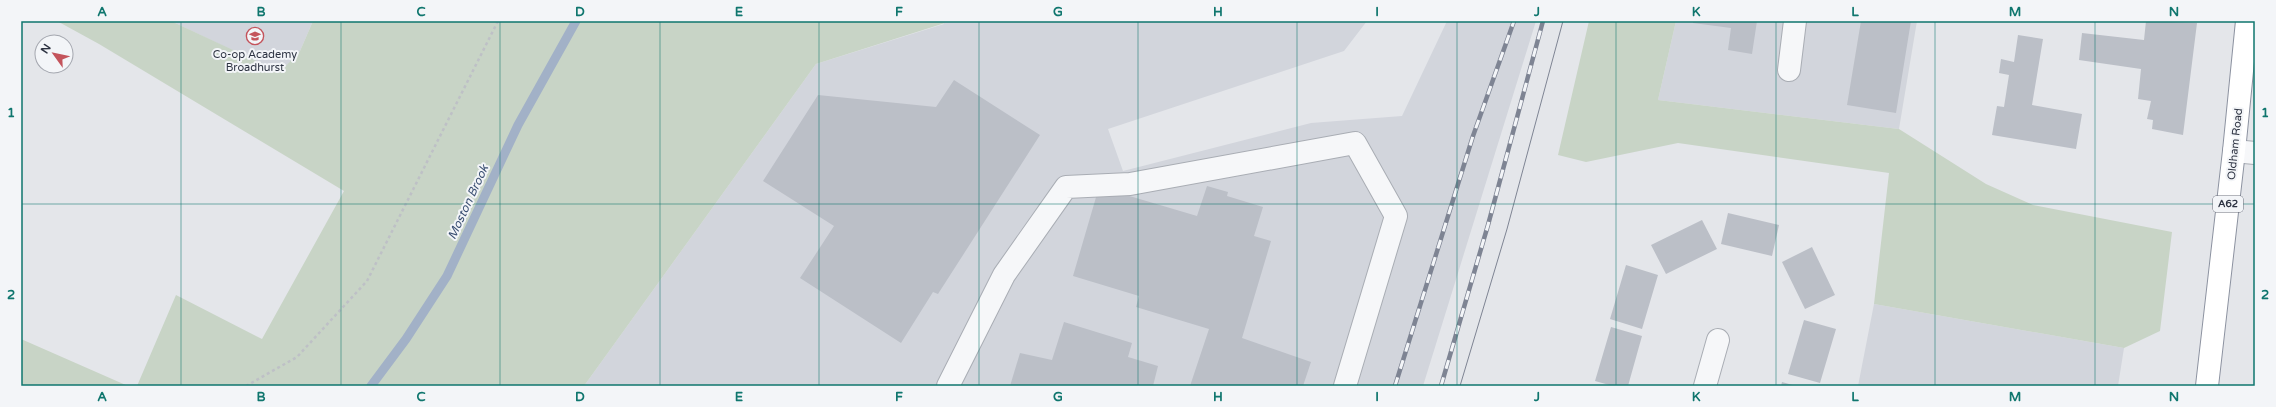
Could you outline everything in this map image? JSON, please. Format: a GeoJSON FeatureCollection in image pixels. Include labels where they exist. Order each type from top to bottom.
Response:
{"type":"FeatureCollection","features":[{"type":"Feature","properties":{"kind":"highway","name":"Oldham Road"},"geometry":{"type":"LineString","coordinates":[[2207,386],[2245,152],[2247,21]]}},
{"type":"Feature","properties":{"kind":"street"},"geometry":{"type":"LineString","coordinates":[[1789,70],[1796,21]]}},
{"type":"Feature","properties":{"kind":"street"},"geometry":{"type":"LineString","coordinates":[[948,386],[1004,275],[1066,187],[1130,184],[1355,143],[1396,216],[1344,386]]}},
{"type":"Feature","properties":{"kind":"street"},"geometry":{"type":"LineString","coordinates":[[1705,386],[1718,340]]}},
{"type":"Feature","properties":{"kind":"path"},"geometry":{"type":"LineString","coordinates":[[246,386],[297,357],[367,281],[498,21]]}},
{"type":"Feature","properties":{"kind":"shaded area","name":"Co-op Academy Broadhurst"},"geometry":{"type":"Polygon","coordinates":[[[171,21],[313,21],[300,51],[280,73],[171,21]]]}},
{"type":"Feature","properties":{"kind":"shaded area"},"geometry":{"type":"Polygon","coordinates":[[[943,21],[1367,21],[1344,51],[1108,129],[1123,171],[1311,123],[1402,116],[1447,21],[1536,21],[1423,386],[584,386],[816,64],[944,24],[943,21]]]}},
{"type":"Feature","properties":{"kind":"shaded area"},"geometry":{"type":"Polygon","coordinates":[[[1676,21],[1917,21],[1899,129],[1658,100],[1676,21]]]}},
{"type":"Feature","properties":{"kind":"shaded area"},"geometry":{"type":"Polygon","coordinates":[[[1874,304],[2124,348],[2118,386],[1858,386],[1874,304]]]}},
{"type":"Feature","properties":{"kind":"green space"},"geometry":{"type":"Polygon","coordinates":[[[57,21],[171,21],[280,72],[300,51],[313,21],[943,21],[945,23],[816,64],[584,386],[137,386],[176,295],[262,339],[344,191],[99,44],[57,21]]]}},
{"type":"Feature","properties":{"kind":"green space"},"geometry":{"type":"Polygon","coordinates":[[[1589,21],[1676,21],[1658,100],[1899,129],[1986,184],[2033,205],[2172,232],[2160,331],[2124,348],[1874,304],[1889,173],[1678,143],[1586,162],[1558,155],[1589,21]]]}},
{"type":"Feature","properties":{"kind":"green space"},"geometry":{"type":"Polygon","coordinates":[[[21,339],[128,386],[21,386],[21,339]]]}},
{"type":"Feature","properties":{"kind":"building"},"geometry":{"type":"Polygon","coordinates":[[[1693,21],[1757,21],[1752,54],[1728,50],[1731,28],[1693,23],[1693,21]]]}},
{"type":"Feature","properties":{"kind":"building"},"geometry":{"type":"Polygon","coordinates":[[[1861,21],[1911,21],[1896,113],[1847,105],[1861,21]]]}},
{"type":"Feature","properties":{"kind":"building"},"geometry":{"type":"Polygon","coordinates":[[[2146,21],[2197,23],[2183,135],[2152,129],[2153,120],[2147,119],[2151,101],[2138,99],[2141,69],[2079,60],[2082,33],[2144,40],[2146,21]]]}},
{"type":"Feature","properties":{"kind":"building"},"geometry":{"type":"Polygon","coordinates":[[[2018,35],[2043,39],[2032,105],[2082,114],[2076,149],[1992,135],[1997,106],[2004,107],[2009,75],[1999,73],[2001,59],[2014,62],[2018,35]]]}},
{"type":"Feature","properties":{"kind":"building"},"geometry":{"type":"Polygon","coordinates":[[[954,80],[1040,135],[938,294],[933,292],[901,343],[800,278],[834,226],[763,181],[818,95],[936,107],[954,80]]]}},
{"type":"Feature","properties":{"kind":"building"},"geometry":{"type":"Polygon","coordinates":[[[1207,186],[1228,192],[1227,196],[1263,207],[1254,236],[1271,241],[1242,338],[1311,362],[1303,386],[1190,386],[1209,329],[1136,307],[1139,296],[1073,276],[1099,187],[1197,216],[1207,186]]]}},
{"type":"Feature","properties":{"kind":"building"},"geometry":{"type":"Polygon","coordinates":[[[1728,213],[1779,225],[1772,256],[1721,244],[1728,213]]]}},
{"type":"Feature","properties":{"kind":"building"},"geometry":{"type":"Polygon","coordinates":[[[1702,220],[1717,249],[1666,274],[1651,245],[1702,220]]]}},
{"type":"Feature","properties":{"kind":"building"},"geometry":{"type":"Polygon","coordinates":[[[1812,247],[1835,295],[1805,309],[1782,262],[1812,247]]]}},
{"type":"Feature","properties":{"kind":"building"},"geometry":{"type":"Polygon","coordinates":[[[1626,265],[1658,275],[1642,329],[1610,319],[1626,265]]]}},
{"type":"Feature","properties":{"kind":"building"},"geometry":{"type":"Polygon","coordinates":[[[1804,320],[1836,329],[1820,383],[1788,374],[1804,320]]]}},
{"type":"Feature","properties":{"kind":"building"},"geometry":{"type":"Polygon","coordinates":[[[1064,322],[1132,343],[1128,357],[1158,366],[1153,386],[1010,386],[1020,353],[1052,360],[1064,322]]]}},
{"type":"Feature","properties":{"kind":"building"},"geometry":{"type":"Polygon","coordinates":[[[1611,327],[1642,336],[1628,386],[1613,386],[1595,381],[1611,327]]]}},
{"type":"Feature","properties":{"kind":"building"},"geometry":{"type":"Polygon","coordinates":[[[1782,382],[1796,386],[1781,386],[1782,382]]]}},
{"type":"Feature","properties":{"kind":"waterway","name":"Moston Brook"},"geometry":{"type":"LineString","coordinates":[[371,386],[406,339],[447,276],[518,125],[576,21]]}},
{"type":"Feature","properties":{"kind":"tram line"},"geometry":{"type":"LineString","coordinates":[[1460,386],[1507,229],[1563,21]]}},
{"type":"Feature","properties":{"kind":"railway"},"geometry":{"type":"LineString","coordinates":[[1395,386],[1473,136],[1514,21]]}},
{"type":"Feature","properties":{"kind":"railway"},"geometry":{"type":"LineString","coordinates":[[1441,386],[1488,225],[1543,21]]}},
{"type":"Feature","properties":{"kind":"place","name":"Co-op Academy Broadhurst"},"geometry":{"type":"Point","coordinates":[255,36]}}]}
